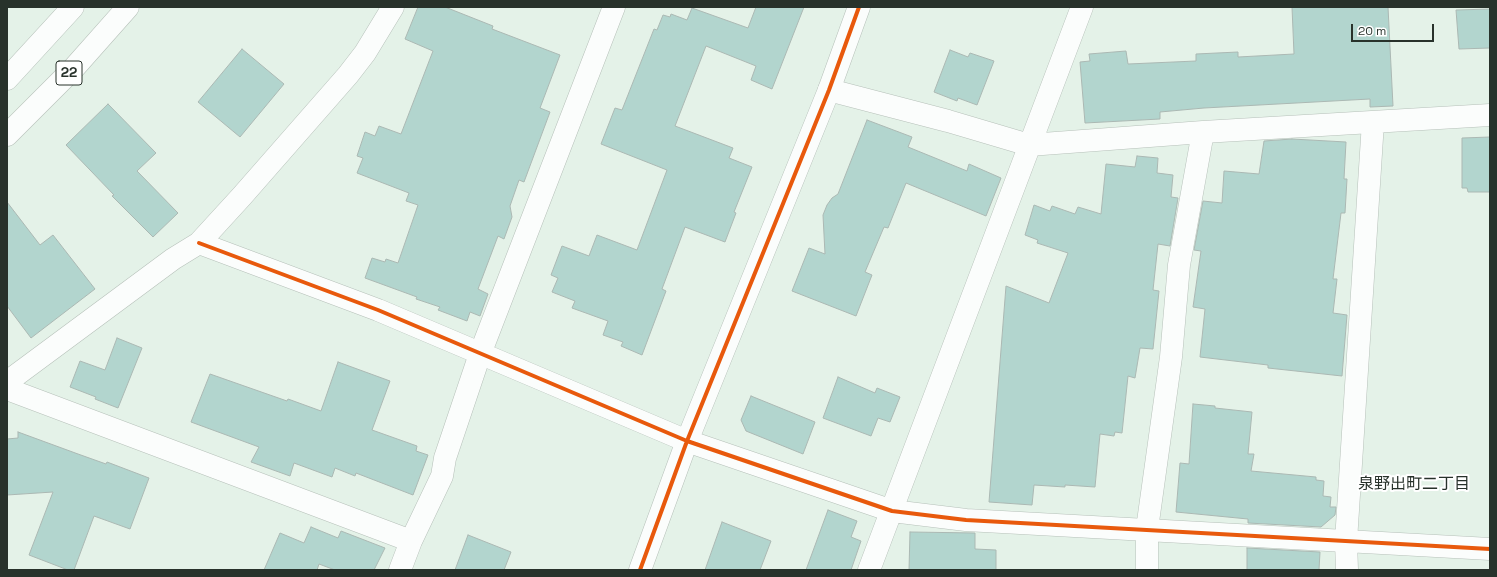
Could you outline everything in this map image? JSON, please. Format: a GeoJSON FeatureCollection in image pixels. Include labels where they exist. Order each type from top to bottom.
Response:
{"type":"FeatureCollection","features":[{"type":"Feature","properties":{"kind":"street"},"geometry":{"type":"LineString","coordinates":[[7,79],[73,7]]}},
{"type":"Feature","properties":{"kind":"street","name":"22"},"geometry":{"type":"LineString","coordinates":[[7,135],[73,70],[128,7]]}},
{"type":"Feature","properties":{"kind":"street"},"geometry":{"type":"LineString","coordinates":[[7,382],[173,259],[199,243],[348,75],[365,53],[393,7]]}},
{"type":"Feature","properties":{"kind":"street"},"geometry":{"type":"LineString","coordinates":[[400,570],[411,541],[442,476],[445,458],[480,354],[614,7]]}},
{"type":"Feature","properties":{"kind":"street"},"geometry":{"type":"LineString","coordinates":[[640,570],[687,441],[829,90],[859,7]]}},
{"type":"Feature","properties":{"kind":"street"},"geometry":{"type":"LineString","coordinates":[[869,570],[1082,7]]}},
{"type":"Feature","properties":{"kind":"street"},"geometry":{"type":"LineString","coordinates":[[829,90],[948,121],[1029,145],[1203,132],[1490,115]]}},
{"type":"Feature","properties":{"kind":"street"},"geometry":{"type":"LineString","coordinates":[[1347,570],[1346,541],[1373,122]]}},
{"type":"Feature","properties":{"kind":"street"},"geometry":{"type":"LineString","coordinates":[[1146,570],[1147,529],[1171,357],[1179,265],[1203,132]]}},
{"type":"Feature","properties":{"kind":"street"},"geometry":{"type":"LineString","coordinates":[[199,243],[378,310],[687,441],[892,511],[966,520],[1147,529],[1490,550]]}},
{"type":"Feature","properties":{"kind":"street"},"geometry":{"type":"LineString","coordinates":[[7,389],[411,541]]}},
{"type":"Feature","properties":{"kind":"building"},"geometry":{"type":"Polygon","coordinates":[[[418,7],[445,7],[493,26],[492,29],[560,55],[540,108],[550,112],[524,182],[519,180],[510,206],[512,217],[504,239],[498,236],[478,289],[488,294],[480,316],[470,312],[467,321],[438,310],[440,307],[416,299],[417,297],[365,278],[372,258],[385,262],[386,259],[398,263],[418,205],[406,201],[409,193],[357,173],[363,158],[357,156],[365,132],[375,136],[379,126],[401,134],[433,51],[405,39],[418,7]]]}},
{"type":"Feature","properties":{"kind":"building"},"geometry":{"type":"Polygon","coordinates":[[[756,7],[804,7],[772,89],[751,80],[756,66],[706,46],[675,126],[733,148],[729,158],[752,167],[734,212],[736,213],[725,242],[685,227],[662,289],[666,291],[642,355],[621,346],[623,342],[603,335],[608,321],[572,308],[575,301],[552,292],[558,278],[551,275],[562,246],[589,256],[597,235],[637,250],[667,170],[601,144],[615,108],[622,110],[654,29],[657,30],[663,15],[670,17],[671,14],[687,20],[692,8],[748,28],[756,7]]]}},
{"type":"Feature","properties":{"kind":"building"},"geometry":{"type":"Polygon","coordinates":[[[1292,7],[1388,7],[1393,106],[1370,107],[1370,99],[1204,108],[1160,112],[1160,119],[1085,123],[1080,62],[1090,61],[1089,54],[1126,51],[1128,64],[1196,61],[1196,54],[1238,52],[1238,57],[1294,54],[1292,7]]]}},
{"type":"Feature","properties":{"kind":"building"},"geometry":{"type":"Polygon","coordinates":[[[1490,9],[1490,48],[1459,49],[1456,10],[1490,9]]]}},
{"type":"Feature","properties":{"kind":"building"},"geometry":{"type":"Polygon","coordinates":[[[242,49],[284,84],[240,137],[198,102],[242,49]]]}},
{"type":"Feature","properties":{"kind":"building"},"geometry":{"type":"Polygon","coordinates":[[[950,50],[968,57],[970,53],[994,61],[977,105],[958,98],[957,101],[934,92],[950,50]]]}},
{"type":"Feature","properties":{"kind":"building"},"geometry":{"type":"Polygon","coordinates":[[[108,104],[156,153],[137,171],[178,213],[153,237],[112,196],[114,195],[66,145],[108,104]]]}},
{"type":"Feature","properties":{"kind":"building"},"geometry":{"type":"Polygon","coordinates":[[[867,120],[912,137],[908,147],[967,171],[969,164],[1001,178],[986,216],[906,183],[888,228],[884,227],[865,272],[872,275],[856,316],[792,291],[809,248],[825,254],[823,215],[832,198],[838,194],[867,120]]]}},
{"type":"Feature","properties":{"kind":"building"},"geometry":{"type":"Polygon","coordinates":[[[1490,137],[1490,192],[1468,192],[1467,188],[1462,188],[1462,138],[1490,137]]]}},
{"type":"Feature","properties":{"kind":"building"},"geometry":{"type":"Polygon","coordinates":[[[1292,139],[1346,142],[1344,179],[1347,179],[1345,213],[1341,213],[1333,279],[1337,279],[1333,313],[1347,315],[1342,376],[1268,368],[1268,365],[1200,357],[1205,309],[1193,307],[1201,251],[1194,250],[1203,201],[1222,203],[1224,171],[1259,174],[1264,141],[1292,139]]]}},
{"type":"Feature","properties":{"kind":"building"},"geometry":{"type":"Polygon","coordinates":[[[1137,156],[1158,158],[1157,173],[1173,175],[1171,197],[1178,198],[1170,246],[1158,244],[1153,290],[1159,291],[1153,349],[1140,348],[1135,378],[1128,376],[1122,433],[1115,432],[1114,436],[1100,434],[1095,487],[1034,485],[1032,505],[989,502],[1006,286],[1049,303],[1068,253],[1037,243],[1038,240],[1025,235],[1034,205],[1050,211],[1052,206],[1075,214],[1078,207],[1101,214],[1106,164],[1135,167],[1137,156]]]}},
{"type":"Feature","properties":{"kind":"building"},"geometry":{"type":"Polygon","coordinates":[[[7,202],[40,245],[53,235],[95,289],[31,338],[7,306],[7,202]]]}},
{"type":"Feature","properties":{"kind":"building"},"geometry":{"type":"Polygon","coordinates":[[[117,338],[142,348],[118,408],[95,399],[96,397],[70,387],[80,361],[105,370],[117,338]]]}},
{"type":"Feature","properties":{"kind":"building"},"geometry":{"type":"Polygon","coordinates":[[[338,362],[390,381],[372,430],[417,446],[416,451],[428,455],[413,495],[356,473],[355,476],[335,468],[332,477],[294,463],[290,476],[251,462],[259,447],[191,422],[210,374],[287,401],[288,399],[321,411],[338,362]]]}},
{"type":"Feature","properties":{"kind":"building"},"geometry":{"type":"Polygon","coordinates":[[[838,377],[875,393],[877,388],[900,397],[890,422],[878,418],[871,436],[823,418],[838,377]]]}},
{"type":"Feature","properties":{"kind":"building"},"geometry":{"type":"Polygon","coordinates":[[[751,396],[815,422],[803,454],[746,431],[741,420],[751,396]]]}},
{"type":"Feature","properties":{"kind":"building"},"geometry":{"type":"Polygon","coordinates":[[[1193,404],[1252,412],[1248,454],[1254,454],[1251,471],[1316,477],[1316,480],[1324,481],[1323,496],[1331,497],[1330,507],[1336,507],[1335,515],[1321,527],[1248,523],[1248,519],[1176,512],[1180,463],[1189,464],[1193,404]]]}},
{"type":"Feature","properties":{"kind":"building"},"geometry":{"type":"Polygon","coordinates":[[[18,432],[149,478],[130,529],[94,516],[74,570],[68,570],[29,555],[53,492],[7,495],[7,439],[18,438],[18,432]]]}},
{"type":"Feature","properties":{"kind":"building"},"geometry":{"type":"Polygon","coordinates":[[[828,510],[857,521],[851,537],[861,541],[851,570],[806,570],[828,510]]]}},
{"type":"Feature","properties":{"kind":"building"},"geometry":{"type":"Polygon","coordinates":[[[722,522],[771,541],[760,570],[705,570],[722,522]]]}},
{"type":"Feature","properties":{"kind":"building"},"geometry":{"type":"Polygon","coordinates":[[[311,527],[338,538],[341,531],[385,548],[374,570],[335,570],[319,564],[317,570],[264,570],[280,533],[304,543],[311,527]]]}},
{"type":"Feature","properties":{"kind":"building"},"geometry":{"type":"Polygon","coordinates":[[[910,532],[975,533],[975,549],[996,550],[996,570],[909,570],[910,532]]]}},
{"type":"Feature","properties":{"kind":"building"},"geometry":{"type":"Polygon","coordinates":[[[468,535],[511,552],[504,570],[455,570],[468,535]]]}},
{"type":"Feature","properties":{"kind":"building"},"geometry":{"type":"Polygon","coordinates":[[[1247,548],[1320,552],[1319,570],[1247,570],[1247,548]]]}},
{"type":"Feature","properties":{"kind":"cycle path"},"geometry":{"type":"LineString","coordinates":[[640,570],[687,441],[829,90],[859,7]]}},
{"type":"Feature","properties":{"kind":"cycle path"},"geometry":{"type":"LineString","coordinates":[[199,243],[378,310],[687,441],[892,511],[966,520],[1490,549]]}},
{"type":"Feature","properties":{"kind":"district","name":"泉野出町二丁目"},"geometry":{"type":"Point","coordinates":[1414,485]}}]}
